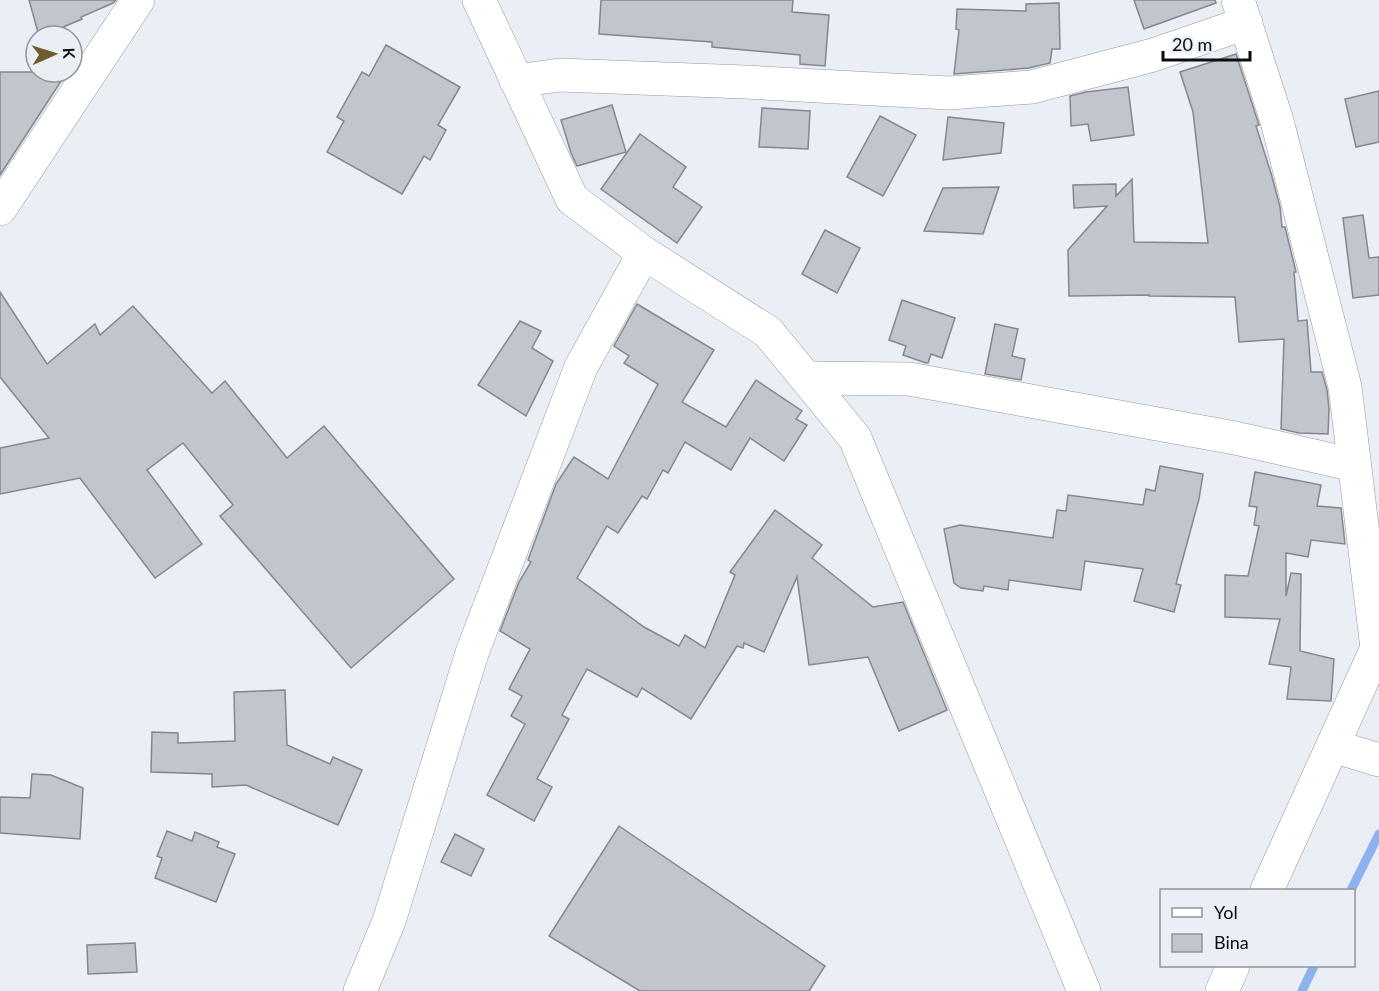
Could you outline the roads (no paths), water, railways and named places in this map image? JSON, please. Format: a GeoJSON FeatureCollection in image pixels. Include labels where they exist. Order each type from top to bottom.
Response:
{"type":"FeatureCollection","features":[{"type":"Feature","properties":{"kind":"street"},"geometry":{"type":"LineString","coordinates":[[0,209],[138,0]]}},
{"type":"Feature","properties":{"kind":"street"},"geometry":{"type":"LineString","coordinates":[[478,0],[572,199],[644,253],[768,332],[855,438],[1084,991]]}},
{"type":"Feature","properties":{"kind":"street"},"geometry":{"type":"LineString","coordinates":[[516,81],[560,75],[949,93],[1032,87],[1154,55],[1242,12],[1277,121],[1345,387],[1377,648],[1268,889]]}},
{"type":"Feature","properties":{"kind":"street"},"geometry":{"type":"LineString","coordinates":[[360,991],[389,921],[472,654],[581,366],[644,253]]}},
{"type":"Feature","properties":{"kind":"street"},"geometry":{"type":"LineString","coordinates":[[806,378],[909,379],[1235,438],[1354,465]]}},
{"type":"Feature","properties":{"kind":"street"},"geometry":{"type":"LineString","coordinates":[[1333,746],[1379,760]]}},
{"type":"Feature","properties":{"kind":"street"},"geometry":{"type":"LineString","coordinates":[[1222,991],[1233,967]]}},
{"type":"Feature","properties":{"kind":"waterway"},"geometry":{"type":"LineString","coordinates":[[1352,889],[1379,834]]}},
{"type":"Feature","properties":{"kind":"waterway"},"geometry":{"type":"LineString","coordinates":[[1302,991],[1314,967]]}}]}
